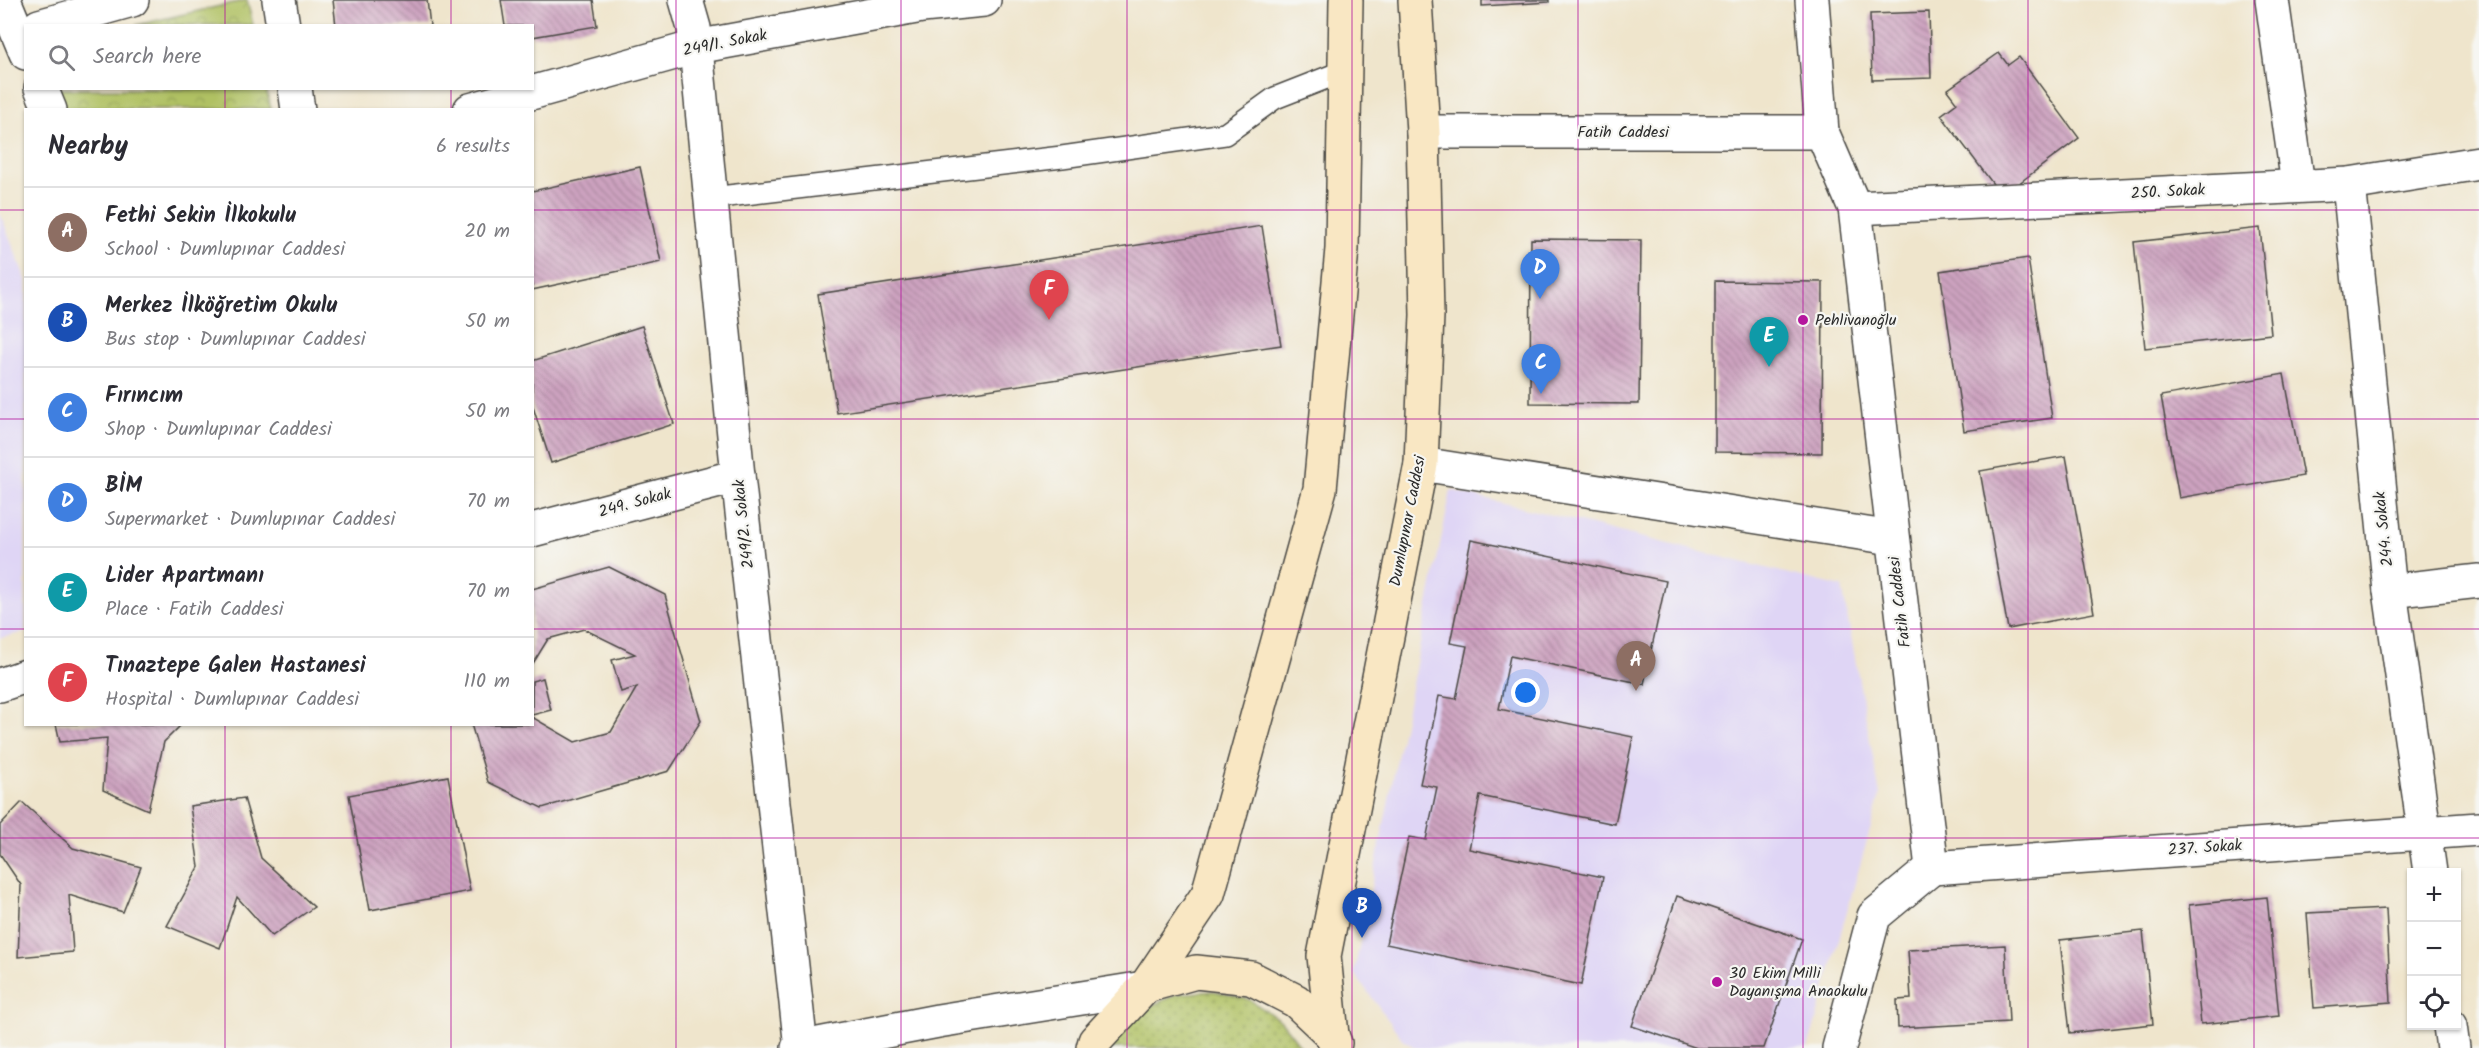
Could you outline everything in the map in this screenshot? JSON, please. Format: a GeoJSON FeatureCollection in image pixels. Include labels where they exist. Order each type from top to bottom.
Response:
{"type":"FeatureCollection","features":[{"type":"Feature","properties":{"kind":"main road"},"geometry":{"type":"LineString","coordinates":[[1093,1048],[1095,1041],[1145,987],[1208,894],[1320,489],[1342,249],[1346,0]]}},
{"type":"Feature","properties":{"kind":"main road","name":"Dumlupınar Caddesi"},"geometry":{"type":"LineString","coordinates":[[1336,1044],[1324,956],[1420,464],[1427,315],[1423,132],[1415,0]]}},
{"type":"Feature","properties":{"kind":"main road"},"geometry":{"type":"LineString","coordinates":[[1145,987],[1196,972],[1251,978],[1296,1001],[1336,1044]]}},
{"type":"Feature","properties":{"kind":"street"},"geometry":{"type":"LineString","coordinates":[[4,0],[21,39]]}},
{"type":"Feature","properties":{"kind":"street"},"geometry":{"type":"LineString","coordinates":[[64,24],[132,0]]}},
{"type":"Feature","properties":{"kind":"street"},"geometry":{"type":"LineString","coordinates":[[279,0],[283,24]]}},
{"type":"Feature","properties":{"kind":"street","name":"249/2. Sokak"},"geometry":{"type":"LineString","coordinates":[[686,0],[694,28],[738,476],[800,1048]]}},
{"type":"Feature","properties":{"kind":"street","name":"249/1. Sokak"},"geometry":{"type":"LineString","coordinates":[[477,108],[696,47],[922,6],[984,0]]}},
{"type":"Feature","properties":{"kind":"street","name":"Fatih Caddesi"},"geometry":{"type":"LineString","coordinates":[[1812,0],[1822,132],[1855,208],[1932,868]]}},
{"type":"Feature","properties":{"kind":"street"},"geometry":{"type":"LineString","coordinates":[[2272,0],[2298,185]]}},
{"type":"Feature","properties":{"kind":"street"},"geometry":{"type":"LineString","coordinates":[[42,90],[49,108]]}},
{"type":"Feature","properties":{"kind":"street"},"geometry":{"type":"LineString","coordinates":[[295,90],[298,108]]}},
{"type":"Feature","properties":{"kind":"street","name":"Fatih Caddesi"},"geometry":{"type":"LineString","coordinates":[[1423,132],[1822,132]]}},
{"type":"Feature","properties":{"kind":"street","name":"250. Sokak"},"geometry":{"type":"LineString","coordinates":[[1855,208],[2349,184],[2479,163]]}},
{"type":"Feature","properties":{"kind":"street","name":"244. Sokak"},"geometry":{"type":"LineString","coordinates":[[2349,184],[2390,591],[2429,868]]}},
{"type":"Feature","properties":{"kind":"street"},"geometry":{"type":"LineString","coordinates":[[1420,464],[1892,538]]}},
{"type":"Feature","properties":{"kind":"street","name":"249. Sokak"},"geometry":{"type":"LineString","coordinates":[[534,529],[738,476]]}},
{"type":"Feature","properties":{"kind":"street"},"geometry":{"type":"LineString","coordinates":[[2390,591],[2479,581]]}},
{"type":"Feature","properties":{"kind":"street"},"geometry":{"type":"LineString","coordinates":[[0,685],[24,677]]}},
{"type":"Feature","properties":{"kind":"street","name":"237. Sokak"},"geometry":{"type":"LineString","coordinates":[[1932,868],[2479,829]]}},
{"type":"Feature","properties":{"kind":"street"},"geometry":{"type":"LineString","coordinates":[[1839,1048],[1875,916],[1932,868]]}},
{"type":"Feature","properties":{"kind":"street"},"geometry":{"type":"LineString","coordinates":[[800,1048],[938,1021],[1145,987]]}},
{"type":"Feature","properties":{"kind":"street"},"geometry":{"type":"LineString","coordinates":[[2451,1030],[2453,1048]]}},
{"type":"Feature","properties":{"kind":"lane"},"geometry":{"type":"LineString","coordinates":[[711,198],[1062,157],[1225,134],[1275,98],[1344,71]]}},
{"type":"Feature","properties":{"kind":"shaded area"},"geometry":{"type":"Polygon","coordinates":[[[0,213],[24,275],[24,632],[0,638],[0,213]]]}},
{"type":"Feature","properties":{"kind":"shaded area"},"geometry":{"type":"Polygon","coordinates":[[[1451,490],[1842,587],[1880,795],[1808,1048],[1416,1048],[1403,1040],[1354,973],[1451,490]]]}},
{"type":"Feature","properties":{"kind":"green space"},"geometry":{"type":"Polygon","coordinates":[[[247,0],[253,24],[140,24],[247,0]]]}},
{"type":"Feature","properties":{"kind":"green space"},"geometry":{"type":"Polygon","coordinates":[[[44,90],[266,90],[271,108],[52,108],[44,90]]]}},
{"type":"Feature","properties":{"kind":"green space"},"geometry":{"type":"Polygon","coordinates":[[[1214,991],[1250,1000],[1281,1021],[1302,1048],[1110,1048],[1142,1010],[1177,994],[1214,991]]]}},
{"type":"Feature","properties":{"kind":"building"},"geometry":{"type":"Polygon","coordinates":[[[333,0],[427,0],[430,24],[336,24],[333,0]]]}},
{"type":"Feature","properties":{"kind":"building"},"geometry":{"type":"Polygon","coordinates":[[[501,0],[593,0],[597,26],[534,37],[534,24],[505,24],[501,0]]]}},
{"type":"Feature","properties":{"kind":"building"},"geometry":{"type":"Polygon","coordinates":[[[1482,0],[1549,0],[1549,2],[1482,6],[1482,0]]]}},
{"type":"Feature","properties":{"kind":"building"},"geometry":{"type":"Polygon","coordinates":[[[1929,12],[1931,78],[1872,80],[1870,14],[1929,12]]]}},
{"type":"Feature","properties":{"kind":"building"},"geometry":{"type":"Polygon","coordinates":[[[1999,53],[2008,65],[2019,57],[2079,138],[2002,196],[1941,115],[1957,103],[1947,90],[1999,53]]]}},
{"type":"Feature","properties":{"kind":"building"},"geometry":{"type":"Polygon","coordinates":[[[640,167],[661,262],[534,290],[534,191],[640,167]]]}},
{"type":"Feature","properties":{"kind":"building"},"geometry":{"type":"Polygon","coordinates":[[[1262,226],[1281,345],[837,413],[818,294],[1262,226]]]}},
{"type":"Feature","properties":{"kind":"building"},"geometry":{"type":"Polygon","coordinates":[[[2260,228],[2271,334],[2145,348],[2134,242],[2260,228]]]}},
{"type":"Feature","properties":{"kind":"building"},"geometry":{"type":"Polygon","coordinates":[[[1531,239],[1641,240],[1639,404],[1530,403],[1531,239]]]}},
{"type":"Feature","properties":{"kind":"building"},"geometry":{"type":"Polygon","coordinates":[[[2028,258],[2052,418],[1964,431],[1940,271],[2028,258]]]}},
{"type":"Feature","properties":{"kind":"building"},"geometry":{"type":"Polygon","coordinates":[[[1715,281],[1823,282],[1822,453],[1715,452],[1715,281]]]}},
{"type":"Feature","properties":{"kind":"building"},"geometry":{"type":"Polygon","coordinates":[[[642,326],[674,424],[551,463],[534,410],[534,360],[642,326]]]}},
{"type":"Feature","properties":{"kind":"building"},"geometry":{"type":"Polygon","coordinates":[[[2284,374],[2303,476],[2179,498],[2161,396],[2284,374]]]}},
{"type":"Feature","properties":{"kind":"building"},"geometry":{"type":"Polygon","coordinates":[[[2066,456],[2094,613],[2008,629],[1980,471],[2066,456]]]}},
{"type":"Feature","properties":{"kind":"building"},"geometry":{"type":"Polygon","coordinates":[[[1471,540],[1666,581],[1644,684],[1510,656],[1499,709],[1633,737],[1615,824],[1480,796],[1469,849],[1603,877],[1581,985],[1386,944],[1409,837],[1426,840],[1437,787],[1420,784],[1439,696],[1456,699],[1467,646],[1450,643],[1471,540]]]}},
{"type":"Feature","properties":{"kind":"building"},"geometry":{"type":"Polygon","coordinates":[[[609,567],[665,595],[701,721],[669,771],[542,808],[488,782],[472,726],[534,726],[534,718],[575,742],[611,732],[637,687],[621,692],[612,660],[635,654],[584,629],[548,639],[534,662],[534,588],[609,567]]]}},
{"type":"Feature","properties":{"kind":"building"},"geometry":{"type":"Polygon","coordinates":[[[543,678],[551,710],[534,714],[534,680],[543,678]]]}},
{"type":"Feature","properties":{"kind":"building"},"geometry":{"type":"Polygon","coordinates":[[[56,726],[180,726],[164,742],[148,810],[103,790],[107,738],[60,742],[56,726]]]}},
{"type":"Feature","properties":{"kind":"building"},"geometry":{"type":"Polygon","coordinates":[[[448,776],[470,891],[370,910],[349,795],[448,776]]]}},
{"type":"Feature","properties":{"kind":"building"},"geometry":{"type":"Polygon","coordinates":[[[244,798],[261,858],[314,907],[272,936],[237,897],[220,948],[167,926],[199,867],[190,806],[244,798]]]}},
{"type":"Feature","properties":{"kind":"building"},"geometry":{"type":"Polygon","coordinates":[[[22,802],[73,848],[141,867],[123,912],[69,895],[73,952],[18,957],[21,885],[0,854],[0,825],[22,802]]]}},
{"type":"Feature","properties":{"kind":"building","name":"30 Ekim Milli Dayanışma Anaokulu"},"geometry":{"type":"Polygon","coordinates":[[[1677,896],[1802,939],[1764,1048],[1697,1048],[1632,1026],[1677,896]]]}},
{"type":"Feature","properties":{"kind":"building"},"geometry":{"type":"Polygon","coordinates":[[[2267,897],[2279,1016],[2201,1024],[2189,905],[2267,897]]]}},
{"type":"Feature","properties":{"kind":"building"},"geometry":{"type":"Polygon","coordinates":[[[2386,909],[2391,1002],[2314,1008],[2307,913],[2386,909]]]}},
{"type":"Feature","properties":{"kind":"building"},"geometry":{"type":"Polygon","coordinates":[[[2143,931],[2153,1024],[2070,1033],[2060,940],[2143,931]]]}},
{"type":"Feature","properties":{"kind":"building"},"geometry":{"type":"Polygon","coordinates":[[[2005,945],[2009,1022],[1898,1028],[1897,1000],[1911,999],[1908,950],[2005,945]]]}},
{"type":"Feature","properties":{"kind":"place","name":"BİM"},"geometry":{"type":"Point","coordinates":[1540,299]}},
{"type":"Feature","properties":{"kind":"place","name":"Tınaztepe Galen Hastanesi"},"geometry":{"type":"Point","coordinates":[1049,320]}},
{"type":"Feature","properties":{"kind":"place","name":"Pehlivanoğlu"},"geometry":{"type":"Point","coordinates":[1803,320]}},
{"type":"Feature","properties":{"kind":"place","name":"Lider Apartmanı"},"geometry":{"type":"Point","coordinates":[1769,367]}},
{"type":"Feature","properties":{"kind":"place","name":"Fırıncım"},"geometry":{"type":"Point","coordinates":[1541,394]}},
{"type":"Feature","properties":{"kind":"place","name":"Fethi Sekin İlkokulu"},"geometry":{"type":"Point","coordinates":[1636,691]}},
{"type":"Feature","properties":{"kind":"place","name":"Merkez İlköğretim Okulu"},"geometry":{"type":"Point","coordinates":[1362,938]}},
{"type":"Feature","properties":{"kind":"place","name":"30 Ekim Milli Dayanışma Anaokulu"},"geometry":{"type":"Point","coordinates":[1717,982]}}]}
